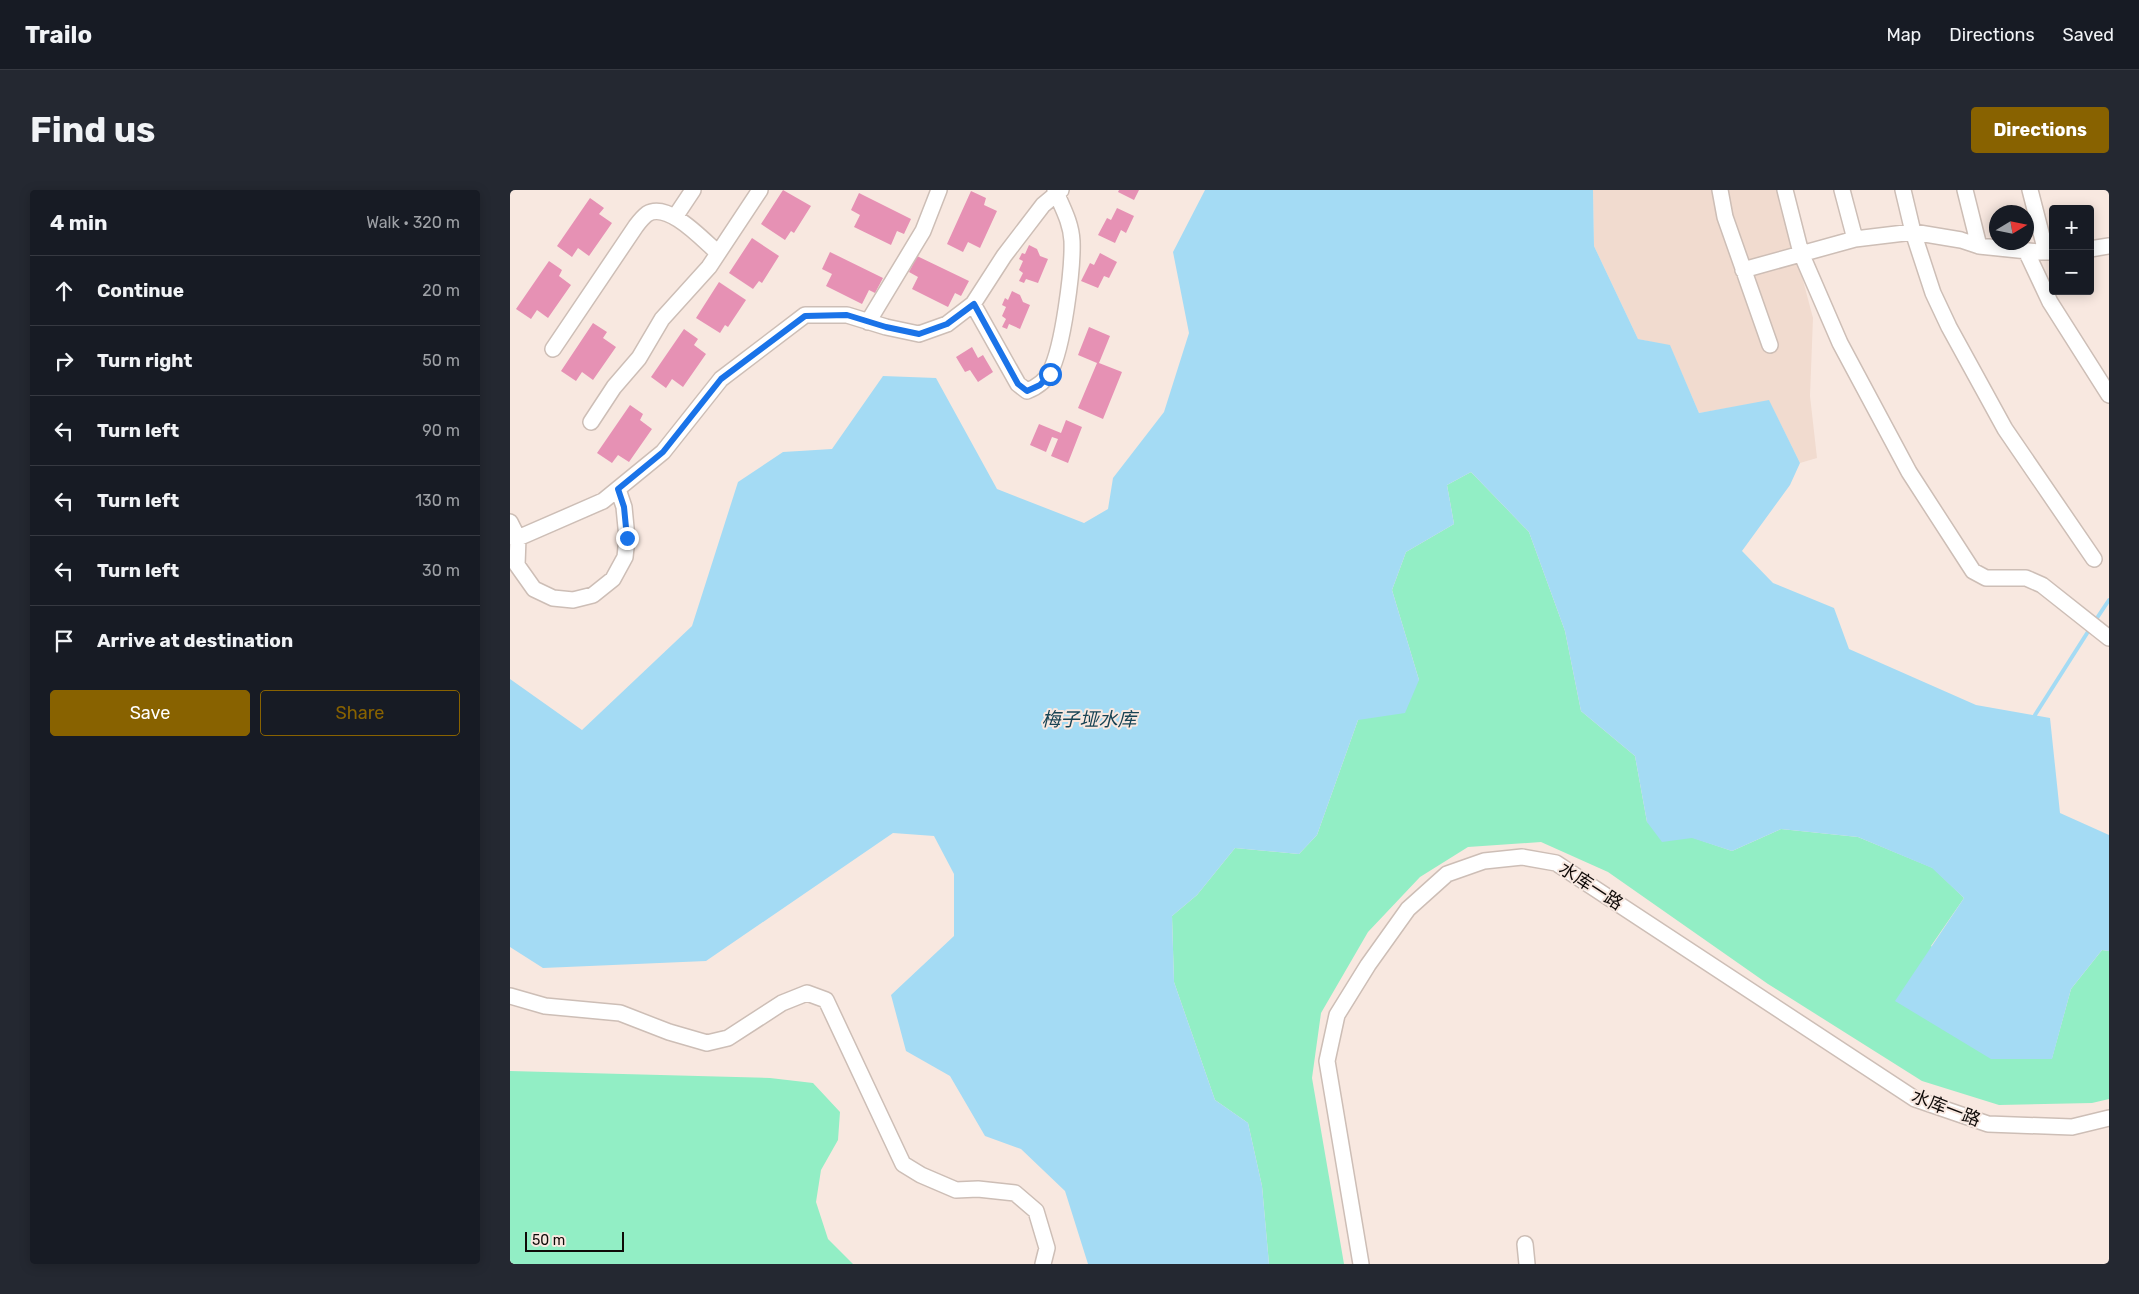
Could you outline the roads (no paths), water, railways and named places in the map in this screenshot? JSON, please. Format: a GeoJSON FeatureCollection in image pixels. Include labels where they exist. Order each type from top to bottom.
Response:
{"type":"FeatureCollection","features":[{"type":"Feature","properties":{"kind":"street"},"geometry":{"type":"LineString","coordinates":[[675,217],[693,190]]}},
{"type":"Feature","properties":{"kind":"street"},"geometry":{"type":"LineString","coordinates":[[591,422],[614,387],[639,358],[662,319],[696,284],[760,190]]}},
{"type":"Feature","properties":{"kind":"street"},"geometry":{"type":"LineString","coordinates":[[868,322],[923,231],[939,190]]}},
{"type":"Feature","properties":{"kind":"street"},"geometry":{"type":"LineString","coordinates":[[1720,190],[1725,217],[1770,345]]}},
{"type":"Feature","properties":{"kind":"street"},"geometry":{"type":"LineString","coordinates":[[1785,190],[1801,253],[1840,342],[1910,472],[1973,571],[1986,578],[2026,578],[2053,592],[2109,638]]}},
{"type":"Feature","properties":{"kind":"street"},"geometry":{"type":"LineString","coordinates":[[1842,190],[1854,239]]}},
{"type":"Feature","properties":{"kind":"street"},"geometry":{"type":"LineString","coordinates":[[1903,190],[1913,232],[1933,293],[1949,327],[2006,429],[2094,559]]}},
{"type":"Feature","properties":{"kind":"street"},"geometry":{"type":"LineString","coordinates":[[1966,190],[1979,246]]}},
{"type":"Feature","properties":{"kind":"street"},"geometry":{"type":"LineString","coordinates":[[1743,270],[1854,239],[1913,232],[1960,240],[1979,246],[2049,252],[2030,190]]}},
{"type":"Feature","properties":{"kind":"street"},"geometry":{"type":"LineString","coordinates":[[514,538],[603,501],[663,452],[721,379],[805,316],[847,315],[919,334],[947,324],[974,304],[1004,256],[1043,205],[1058,191],[1068,219],[1072,240],[1070,275],[1056,360],[1050,374],[1040,385],[1027,391],[1018,384],[974,304]]}},
{"type":"Feature","properties":{"kind":"street"},"geometry":{"type":"LineString","coordinates":[[553,349],[636,226],[648,214],[662,211],[675,217],[718,253]]}},
{"type":"Feature","properties":{"kind":"street"},"geometry":{"type":"LineString","coordinates":[[2094,248],[2109,246]]}},
{"type":"Feature","properties":{"kind":"street"},"geometry":{"type":"LineString","coordinates":[[2026,251],[2050,302],[2109,395]]}},
{"type":"Feature","properties":{"kind":"street"},"geometry":{"type":"LineString","coordinates":[[510,522],[518,565],[534,589],[553,598],[573,600],[593,596],[613,579],[625,558],[627,538],[624,507],[618,489]]}},
{"type":"Feature","properties":{"kind":"street","name":"水库一路"},"geometry":{"type":"LineString","coordinates":[[1361,1264],[1328,1061],[1337,1015],[1368,965],[1408,909],[1447,874],[1484,861],[1522,857],[1556,863],[1915,1099],[1988,1124],[2072,1127],[2109,1118]]}},
{"type":"Feature","properties":{"kind":"street"},"geometry":{"type":"LineString","coordinates":[[510,996],[545,1006],[620,1013],[669,1032],[707,1043],[728,1038],[782,1003],[807,993],[826,1000],[902,1164],[921,1175],[956,1190],[978,1189],[1015,1193],[1036,1211],[1047,1248],[1043,1264]]}},
{"type":"Feature","properties":{"kind":"street"},"geometry":{"type":"LineString","coordinates":[[1525,1244],[1528,1264]]}},
{"type":"Feature","properties":{"kind":"water","name":"梅子垭水库"},"geometry":{"type":"Polygon","coordinates":[[[1205,190],[1593,190],[1594,246],[1638,339],[1670,345],[1699,413],[1769,400],[1800,463],[1790,485],[1742,551],[1773,583],[1834,608],[1849,649],[1976,705],[2050,718],[2060,813],[2109,835],[2109,951],[2102,950],[2071,989],[2052,1059],[1991,1059],[1895,1001],[1964,898],[1932,868],[1858,837],[1781,829],[1732,851],[1692,838],[1662,842],[1647,822],[1635,756],[1581,711],[1565,631],[1529,532],[1471,472],[1447,485],[1454,524],[1406,552],[1392,590],[1419,680],[1405,713],[1358,720],[1317,835],[1299,854],[1235,848],[1197,895],[1172,916],[1174,982],[1215,1100],[1248,1123],[1262,1186],[1269,1264],[1088,1264],[1065,1191],[1021,1149],[985,1136],[950,1076],[906,1051],[891,995],[954,936],[954,874],[934,836],[893,833],[706,961],[543,968],[510,947],[510,679],[582,730],[692,626],[738,482],[783,452],[832,449],[883,376],[936,378],[997,489],[1084,523],[1108,509],[1113,478],[1164,412],[1189,333],[1173,252],[1205,190]]]}},
{"type":"Feature","properties":{"kind":"waterway"},"geometry":{"type":"LineString","coordinates":[[2095,621],[2109,600]]}},
{"type":"Feature","properties":{"kind":"waterway"},"geometry":{"type":"LineString","coordinates":[[2035,715],[2091,627]]}}]}
